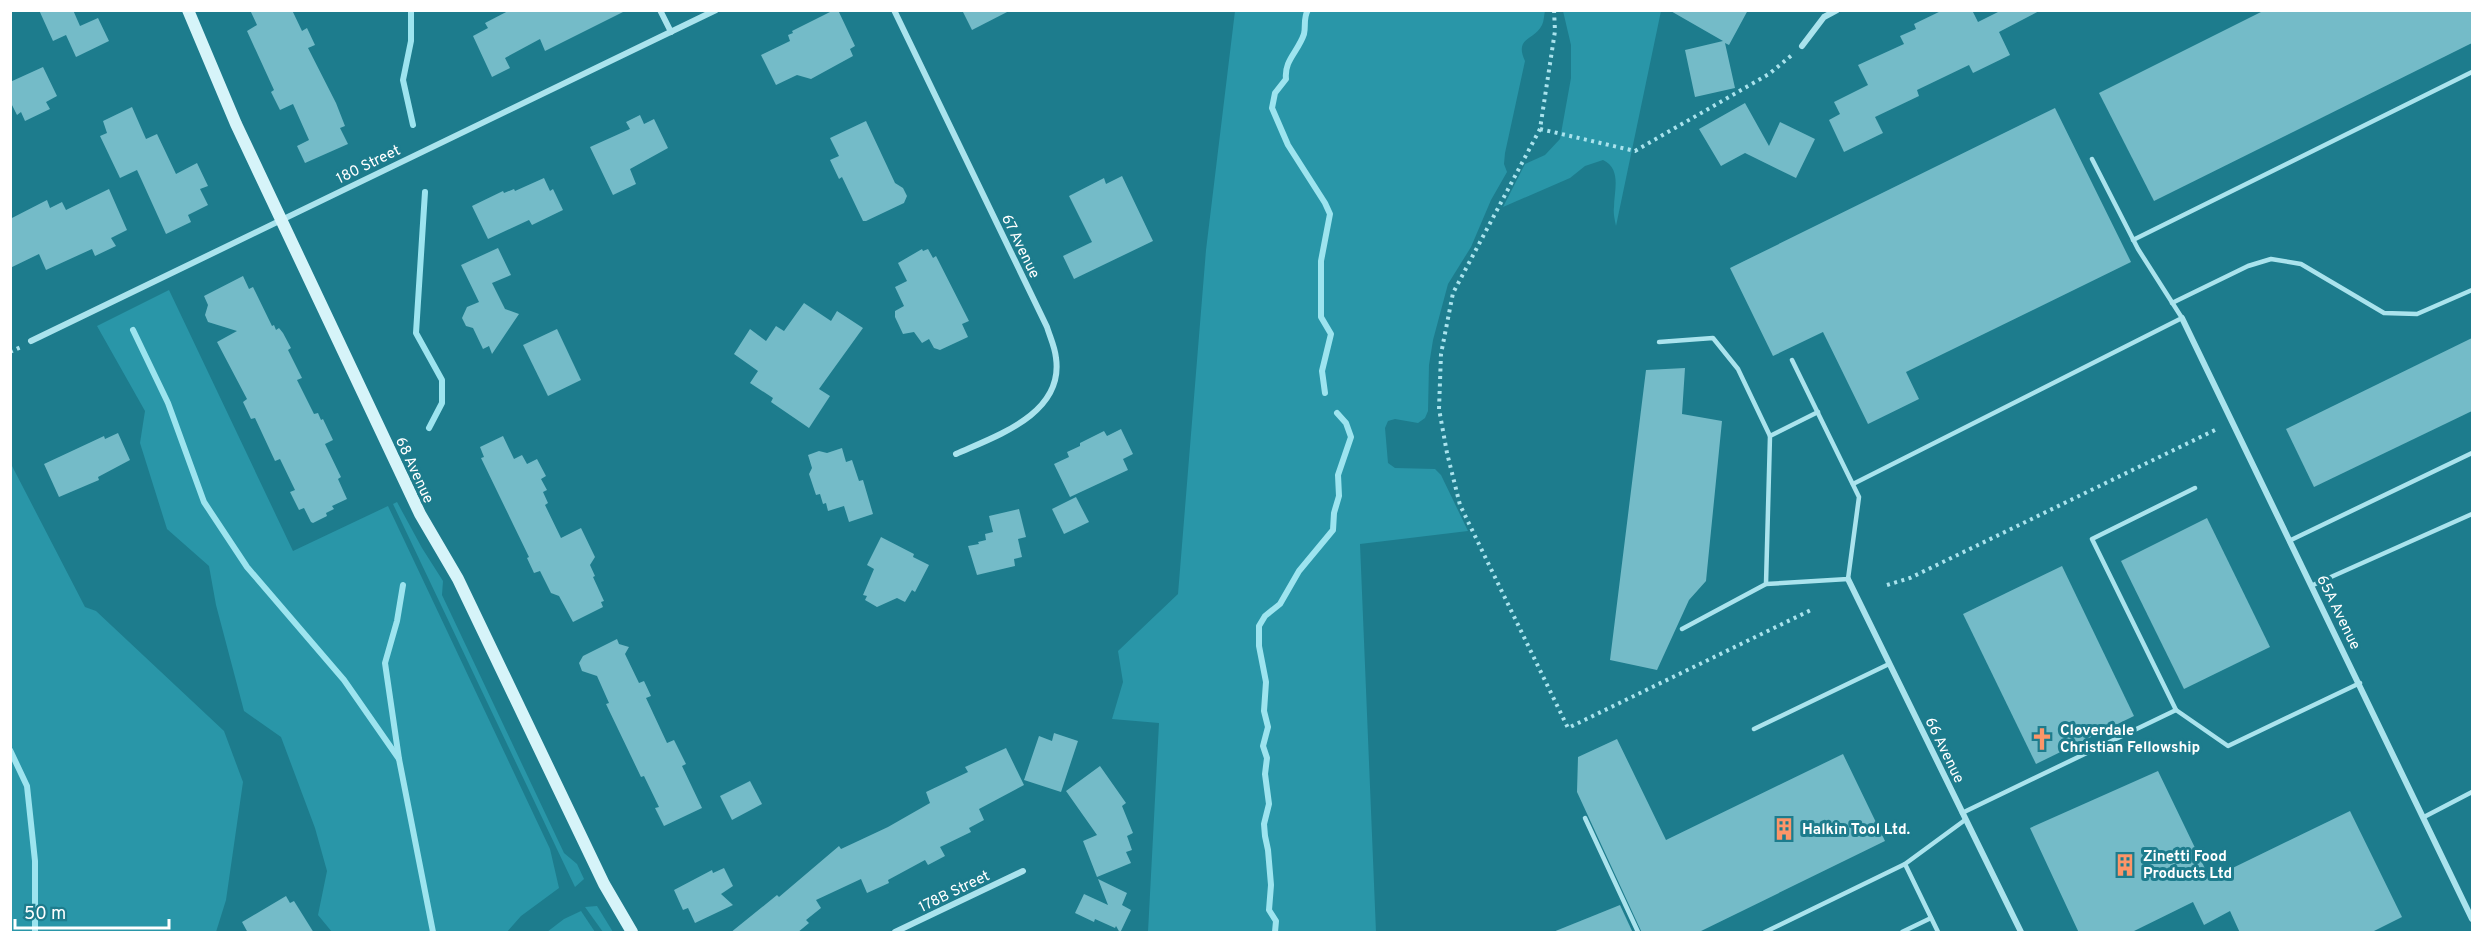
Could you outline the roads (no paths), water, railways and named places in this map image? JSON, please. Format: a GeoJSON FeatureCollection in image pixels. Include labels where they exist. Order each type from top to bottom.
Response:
{"type":"FeatureCollection","features":[{"type":"Feature","properties":{"kind":"street","name":"68 Avenue"},"geometry":{"type":"LineString","coordinates":[[188,10],[236,124],[420,514],[458,579],[604,884],[632,933]]}},
{"type":"Feature","properties":{"kind":"street"},"geometry":{"type":"LineString","coordinates":[[660,10],[671,32]]}},
{"type":"Feature","properties":{"kind":"street","name":"180 Street"},"geometry":{"type":"LineString","coordinates":[[31,341],[716,10]]}},
{"type":"Feature","properties":{"kind":"street","name":"67 Avenue"},"geometry":{"type":"LineString","coordinates":[[894,10],[1047,327],[1057,360],[1055,378],[1041,407],[1010,430],[956,454]]}},
{"type":"Feature","properties":{"kind":"street"},"geometry":{"type":"LineString","coordinates":[[1802,46],[1824,17],[1837,10]]}},
{"type":"Feature","properties":{"kind":"street","name":"65A Avenue"},"geometry":{"type":"LineString","coordinates":[[2182,318],[2313,585],[2472,919]]}},
{"type":"Feature","properties":{"kind":"street","name":"66 Avenue"},"geometry":{"type":"LineString","coordinates":[[1848,579],[2021,933]]}},
{"type":"Feature","properties":{"kind":"street","name":"178B Street"},"geometry":{"type":"LineString","coordinates":[[896,933],[1023,871]]}},
{"type":"Feature","properties":{"kind":"lane"},"geometry":{"type":"LineString","coordinates":[[2133,240],[2472,72]]}},
{"type":"Feature","properties":{"kind":"lane"},"geometry":{"type":"LineString","coordinates":[[1853,484],[2182,318],[2133,240],[2092,159]]}},
{"type":"Feature","properties":{"kind":"lane"},"geometry":{"type":"LineString","coordinates":[[2172,303],[2248,266],[2271,259],[2301,264],[2384,313],[2417,314],[2472,290]]}},
{"type":"Feature","properties":{"kind":"lane"},"geometry":{"type":"LineString","coordinates":[[1659,342],[1713,338],[1738,369],[1770,436],[1766,584]]}},
{"type":"Feature","properties":{"kind":"lane"},"geometry":{"type":"LineString","coordinates":[[1682,629],[1766,584],[1848,579],[1860,497],[1792,360]]}},
{"type":"Feature","properties":{"kind":"lane"},"geometry":{"type":"LineString","coordinates":[[1770,436],[1818,412]]}},
{"type":"Feature","properties":{"kind":"lane"},"geometry":{"type":"LineString","coordinates":[[2291,540],[2472,453]]}},
{"type":"Feature","properties":{"kind":"lane"},"geometry":{"type":"LineString","coordinates":[[2195,488],[2092,539],[2176,710],[2228,746],[2360,683]]}},
{"type":"Feature","properties":{"kind":"lane"},"geometry":{"type":"LineString","coordinates":[[2313,585],[2472,514]]}},
{"type":"Feature","properties":{"kind":"lane"},"geometry":{"type":"LineString","coordinates":[[1754,729],[1889,664]]}},
{"type":"Feature","properties":{"kind":"lane"},"geometry":{"type":"LineString","coordinates":[[1765,933],[1905,864],[1964,816],[2176,710]]}},
{"type":"Feature","properties":{"kind":"lane"},"geometry":{"type":"LineString","coordinates":[[2424,817],[2472,792]]}},
{"type":"Feature","properties":{"kind":"lane"},"geometry":{"type":"LineString","coordinates":[[1585,818],[1638,933]]}},
{"type":"Feature","properties":{"kind":"lane"},"geometry":{"type":"LineString","coordinates":[[1905,864],[1938,933]]}},
{"type":"Feature","properties":{"kind":"lane"},"geometry":{"type":"LineString","coordinates":[[1902,933],[1931,918]]}},
{"type":"Feature","properties":{"kind":"waterway"},"geometry":{"type":"LineString","coordinates":[[411,10],[411,41],[403,80],[413,125]]}},
{"type":"Feature","properties":{"kind":"waterway"},"geometry":{"type":"LineString","coordinates":[[1308,10],[1304,34],[1289,61],[1286,79],[1275,93],[1272,108],[1288,145],[1330,214],[1321,261],[1321,317],[1331,334],[1322,371],[1325,393]]}},
{"type":"Feature","properties":{"kind":"waterway"},"geometry":{"type":"LineString","coordinates":[[425,192],[416,333],[442,380],[442,403],[429,428]]}},
{"type":"Feature","properties":{"kind":"waterway"},"geometry":{"type":"LineString","coordinates":[[133,330],[168,403],[204,502],[247,567],[344,680],[399,759]]}},
{"type":"Feature","properties":{"kind":"waterway"},"geometry":{"type":"LineString","coordinates":[[1275,932],[1276,921],[1269,910],[1271,885],[1264,824],[1269,804],[1265,774],[1267,758],[1263,746],[1268,727],[1264,711],[1266,682],[1259,646],[1259,626],[1265,616],[1280,604],[1299,571],[1333,530],[1334,513],[1339,496],[1338,475],[1351,437],[1346,423],[1337,413]]}},
{"type":"Feature","properties":{"kind":"waterway"},"geometry":{"type":"LineString","coordinates":[[403,585],[397,621],[385,663],[399,759],[433,932]]}},
{"type":"Feature","properties":{"kind":"waterway"},"geometry":{"type":"LineString","coordinates":[[10,750],[27,786],[35,861],[35,932]]}},
{"type":"Feature","properties":{"kind":"place","name":"Cloverdale Christian Fellowship"},"geometry":{"type":"Point","coordinates":[2042,739]}},
{"type":"Feature","properties":{"kind":"place","name":"Halkin Tool Ltd."},"geometry":{"type":"Point","coordinates":[1784,829]}},
{"type":"Feature","properties":{"kind":"place","name":"Zinetti Food Products Ltd"},"geometry":{"type":"Point","coordinates":[2125,865]}}]}
